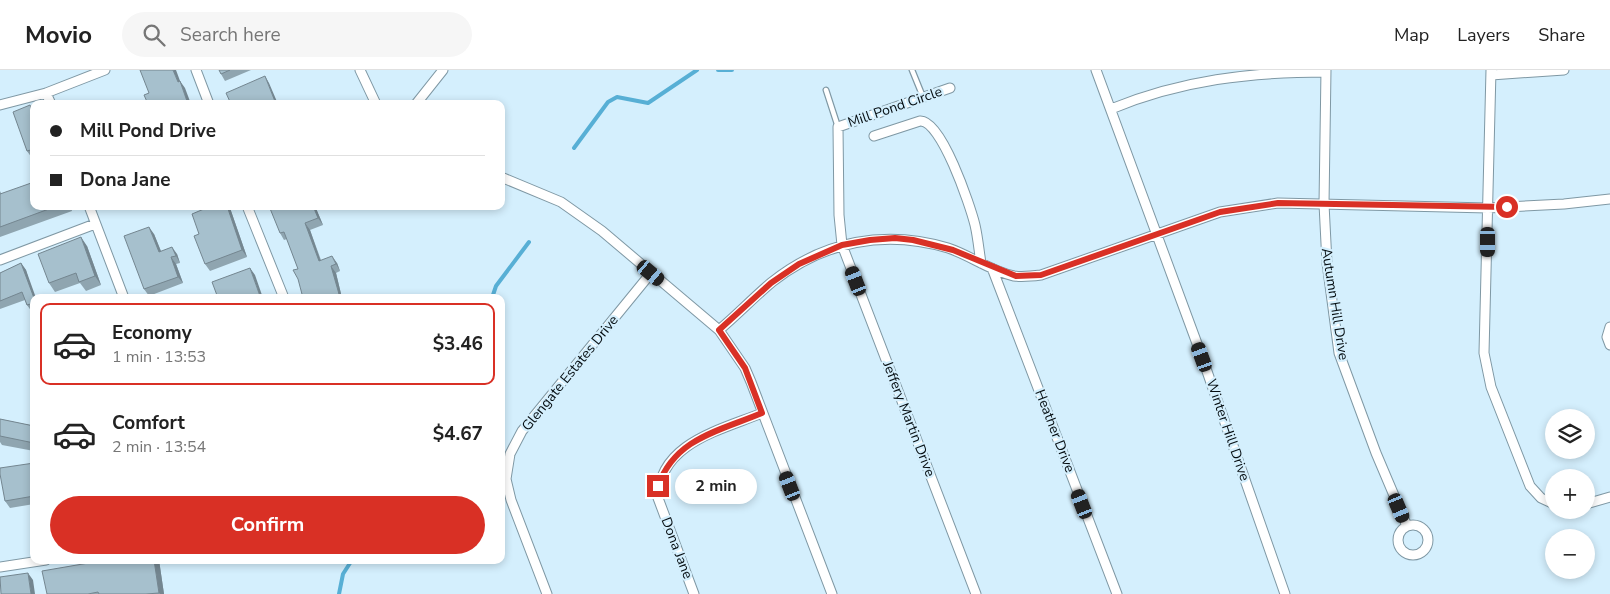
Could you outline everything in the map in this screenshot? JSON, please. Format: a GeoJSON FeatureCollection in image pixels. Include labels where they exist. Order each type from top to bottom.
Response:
{"type":"FeatureCollection","features":[{"type":"Feature","properties":{"kind":"street"},"geometry":{"type":"LineString","coordinates":[[0,105],[46,93],[105,70]]}},
{"type":"Feature","properties":{"kind":"street"},"geometry":{"type":"LineString","coordinates":[[196,70],[207,100]]}},
{"type":"Feature","properties":{"kind":"street"},"geometry":{"type":"LineString","coordinates":[[360,70],[374,100]]}},
{"type":"Feature","properties":{"kind":"street"},"geometry":{"type":"LineString","coordinates":[[419,100],[443,70]]}},
{"type":"Feature","properties":{"kind":"street","name":"Winter Hill Drive"},"geometry":{"type":"LineString","coordinates":[[1096,70],[1157,233],[1286,594]]}},
{"type":"Feature","properties":{"kind":"street"},"geometry":{"type":"LineString","coordinates":[[1545,500],[1530,486],[1523,470],[1491,387],[1484,353],[1491,72],[1564,70]]}},
{"type":"Feature","properties":{"kind":"street"},"geometry":{"type":"LineString","coordinates":[[1111,110],[1144,96],[1186,84],[1275,72],[1326,71]]}},
{"type":"Feature","properties":{"kind":"street","name":"Autumn Hill Drive"},"geometry":{"type":"LineString","coordinates":[[1326,71],[1324,204],[1327,263],[1339,353],[1376,453],[1407,526]]}},
{"type":"Feature","properties":{"kind":"street","name":"Mill Pond Circle"},"geometry":{"type":"LineString","coordinates":[[842,245],[839,215],[838,127],[950,88]]}},
{"type":"Feature","properties":{"kind":"street"},"geometry":{"type":"LineString","coordinates":[[46,93],[49,100]]}},
{"type":"Feature","properties":{"kind":"street"},"geometry":{"type":"LineString","coordinates":[[874,136],[920,121],[926,120],[932,125],[952,162],[966,197],[975,226],[981,263]]}},
{"type":"Feature","properties":{"kind":"street"},"geometry":{"type":"LineString","coordinates":[[505,179],[562,202],[602,231],[719,330],[745,368],[832,594]]}},
{"type":"Feature","properties":{"kind":"street"},"geometry":{"type":"LineString","coordinates":[[719,330],[784,273],[842,245],[895,238],[943,247],[1016,276],[1041,275],[1220,212],[1278,203],[1488,208],[1564,204],[1610,199]]}},
{"type":"Feature","properties":{"kind":"street"},"geometry":{"type":"LineString","coordinates":[[90,210],[122,294]]}},
{"type":"Feature","properties":{"kind":"street"},"geometry":{"type":"LineString","coordinates":[[249,210],[282,294]]}},
{"type":"Feature","properties":{"kind":"street"},"geometry":{"type":"LineString","coordinates":[[0,260],[95,224]]}},
{"type":"Feature","properties":{"kind":"street","name":"Jeffery Martin Drive"},"geometry":{"type":"LineString","coordinates":[[842,245],[976,594]]}},
{"type":"Feature","properties":{"kind":"street","name":"Heather Drive"},"geometry":{"type":"LineString","coordinates":[[992,268],[1117,594]]}},
{"type":"Feature","properties":{"kind":"street","name":"Glengate Estates Drive"},"geometry":{"type":"LineString","coordinates":[[548,594],[511,500],[506,479],[510,454],[522,431],[651,273]]}},
{"type":"Feature","properties":{"kind":"street"},"geometry":{"type":"LineString","coordinates":[[1610,328],[1607,337],[1610,345]]}},
{"type":"Feature","properties":{"kind":"street","name":"Dona Jane"},"geometry":{"type":"LineString","coordinates":[[694,594],[658,498],[661,477],[671,459],[682,448],[762,413]]}},
{"type":"Feature","properties":{"kind":"street"},"geometry":{"type":"LineString","coordinates":[[1595,501],[1610,497]]}},
{"type":"Feature","properties":{"kind":"street"},"geometry":{"type":"LineString","coordinates":[[0,567],[30,562]]}},
{"type":"Feature","properties":{"kind":"lane"},"geometry":{"type":"LineString","coordinates":[[912,70],[923,97]]}},
{"type":"Feature","properties":{"kind":"lane"},"geometry":{"type":"LineString","coordinates":[[826,90],[838,127]]}},
{"type":"Feature","properties":{"kind":"building"},"geometry":{"type":"Polygon","coordinates":[[[140,70],[173,70],[178,82],[180,81],[187,100],[146,100],[144,95],[149,93],[140,70]]]}},
{"type":"Feature","properties":{"kind":"building"},"geometry":{"type":"Polygon","coordinates":[[[219,70],[230,70],[221,74],[219,70]]]}},
{"type":"Feature","properties":{"kind":"building"},"geometry":{"type":"Polygon","coordinates":[[[265,76],[274,100],[229,100],[226,93],[265,76]]]}},
{"type":"Feature","properties":{"kind":"building"},"geometry":{"type":"Polygon","coordinates":[[[30,105],[30,150],[27,151],[13,112],[30,105]]]}},
{"type":"Feature","properties":{"kind":"building"},"geometry":{"type":"Polygon","coordinates":[[[30,183],[30,210],[46,210],[0,227],[0,194],[30,183]]]}},
{"type":"Feature","properties":{"kind":"building"},"geometry":{"type":"Polygon","coordinates":[[[202,210],[228,210],[242,250],[205,264],[194,236],[199,234],[192,214],[202,210]]]}},
{"type":"Feature","properties":{"kind":"building"},"geometry":{"type":"Polygon","coordinates":[[[271,210],[315,210],[318,218],[305,223],[319,261],[332,256],[336,264],[331,266],[339,294],[302,294],[298,279],[293,270],[298,269],[284,232],[280,233],[271,210]]]}},
{"type":"Feature","properties":{"kind":"building"},"geometry":{"type":"Polygon","coordinates":[[[149,227],[159,252],[172,247],[176,256],[171,257],[178,277],[144,289],[124,236],[149,227]]]}},
{"type":"Feature","properties":{"kind":"building"},"geometry":{"type":"Polygon","coordinates":[[[81,237],[95,276],[79,282],[76,273],[49,283],[38,254],[81,237]]]}},
{"type":"Feature","properties":{"kind":"building"},"geometry":{"type":"Polygon","coordinates":[[[21,263],[33,294],[30,294],[30,304],[27,305],[22,292],[0,301],[0,273],[21,263]]]}},
{"type":"Feature","properties":{"kind":"building"},"geometry":{"type":"Polygon","coordinates":[[[250,268],[259,294],[216,294],[212,282],[250,268]]]}},
{"type":"Feature","properties":{"kind":"building"},"geometry":{"type":"Polygon","coordinates":[[[0,419],[30,425],[30,442],[0,436],[0,419]]]}},
{"type":"Feature","properties":{"kind":"building"},"geometry":{"type":"Polygon","coordinates":[[[30,464],[30,497],[5,501],[0,468],[30,464]]]}},
{"type":"Feature","properties":{"kind":"building"},"geometry":{"type":"Polygon","coordinates":[[[83,564],[155,564],[159,593],[99,594],[98,592],[88,594],[47,594],[42,571],[83,564]]]}},
{"type":"Feature","properties":{"kind":"building"},"geometry":{"type":"Polygon","coordinates":[[[28,573],[31,594],[1,594],[0,577],[28,573]]]}},
{"type":"Feature","properties":{"kind":"waterway"},"geometry":{"type":"LineString","coordinates":[[574,148],[608,102],[617,97],[648,103],[697,70]]}},
{"type":"Feature","properties":{"kind":"waterway"},"geometry":{"type":"LineString","coordinates":[[718,70],[732,70]]}},
{"type":"Feature","properties":{"kind":"waterway"},"geometry":{"type":"LineString","coordinates":[[493,294],[496,286],[529,242]]}},
{"type":"Feature","properties":{"kind":"waterway"},"geometry":{"type":"LineString","coordinates":[[339,594],[343,574],[349,564]]}},
{"type":"Feature","properties":{"kind":"route"},"geometry":{"type":"LineString","coordinates":[[658,486],[671,459],[682,448],[762,413],[745,368],[719,330],[784,273],[799,264],[842,245],[884,238],[913,240],[953,250],[992,268],[1016,276],[1041,275],[1220,212],[1278,203],[1507,207]]}}]}
